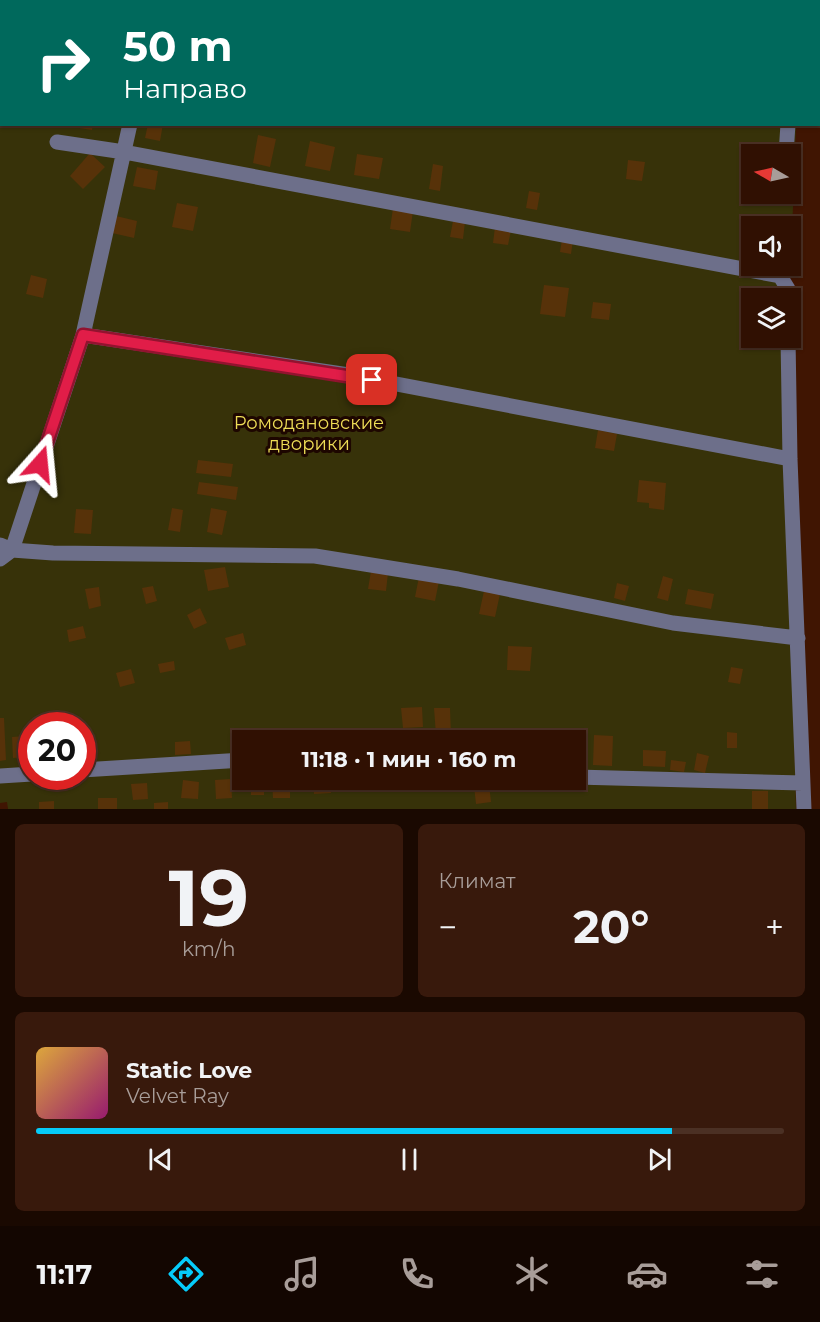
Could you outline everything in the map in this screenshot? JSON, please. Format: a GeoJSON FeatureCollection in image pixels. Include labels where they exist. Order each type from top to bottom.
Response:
{"type":"FeatureCollection","features":[{"type":"Feature","properties":{"kind":"lane"},"geometry":{"type":"LineString","coordinates":[[130,126],[83,335],[4,551],[315,556],[458,579],[673,623],[798,638]]}},
{"type":"Feature","properties":{"kind":"lane"},"geometry":{"type":"LineString","coordinates":[[787,144],[788,126]]}},
{"type":"Feature","properties":{"kind":"lane"},"geometry":{"type":"LineString","coordinates":[[57,142],[124,152],[780,276],[788,288]]}},
{"type":"Feature","properties":{"kind":"lane"},"geometry":{"type":"LineString","coordinates":[[83,335],[349,375],[790,459]]}},
{"type":"Feature","properties":{"kind":"lane"},"geometry":{"type":"LineString","coordinates":[[788,348],[790,459],[804,809]]}},
{"type":"Feature","properties":{"kind":"lane"},"geometry":{"type":"LineString","coordinates":[[96,769],[232,761]]}},
{"type":"Feature","properties":{"kind":"lane"},"geometry":{"type":"LineString","coordinates":[[0,776],[18,775]]}},
{"type":"Feature","properties":{"kind":"lane"},"geometry":{"type":"LineString","coordinates":[[586,777],[803,783]]}},
{"type":"Feature","properties":{"kind":"green space","name":"Ромодановские дворики"},"geometry":{"type":"Polygon","coordinates":[[[0,126],[796,126],[795,144],[741,144],[741,204],[793,204],[793,216],[741,216],[741,276],[782,276],[783,288],[741,288],[741,348],[784,348],[796,809],[8,809],[7,802],[0,803],[0,126]]]}},
{"type":"Feature","properties":{"kind":"building"},"geometry":{"type":"Polygon","coordinates":[[[79,126],[93,126],[92,130],[79,128],[79,126]]]}},
{"type":"Feature","properties":{"kind":"building"},"geometry":{"type":"Polygon","coordinates":[[[148,126],[163,126],[160,141],[145,138],[148,126]]]}},
{"type":"Feature","properties":{"kind":"building"},"geometry":{"type":"Polygon","coordinates":[[[258,135],[276,139],[270,167],[253,163],[258,135]]]}},
{"type":"Feature","properties":{"kind":"building"},"geometry":{"type":"Polygon","coordinates":[[[310,141],[335,147],[330,171],[305,166],[310,141]]]}},
{"type":"Feature","properties":{"kind":"building"},"geometry":{"type":"Polygon","coordinates":[[[90,153],[105,167],[83,189],[70,176],[90,153]]]}},
{"type":"Feature","properties":{"kind":"building"},"geometry":{"type":"Polygon","coordinates":[[[357,154],[383,158],[379,179],[354,175],[357,154]]]}},
{"type":"Feature","properties":{"kind":"building"},"geometry":{"type":"Polygon","coordinates":[[[628,160],[645,162],[642,181],[626,179],[628,160]]]}},
{"type":"Feature","properties":{"kind":"building"},"geometry":{"type":"Polygon","coordinates":[[[433,164],[443,166],[440,191],[429,189],[433,164]]]}},
{"type":"Feature","properties":{"kind":"building"},"geometry":{"type":"Polygon","coordinates":[[[137,167],[158,171],[155,190],[133,186],[137,167]]]}},
{"type":"Feature","properties":{"kind":"building"},"geometry":{"type":"Polygon","coordinates":[[[529,191],[540,193],[537,210],[526,208],[529,191]]]}},
{"type":"Feature","properties":{"kind":"building"},"geometry":{"type":"Polygon","coordinates":[[[177,203],[198,207],[193,231],[172,227],[177,203]]]}},
{"type":"Feature","properties":{"kind":"building"},"geometry":{"type":"Polygon","coordinates":[[[393,208],[413,211],[410,232],[390,229],[393,208]]]}},
{"type":"Feature","properties":{"kind":"building"},"geometry":{"type":"Polygon","coordinates":[[[116,216],[137,221],[134,238],[112,233],[116,216]]]}},
{"type":"Feature","properties":{"kind":"building"},"geometry":{"type":"Polygon","coordinates":[[[453,221],[465,222],[463,239],[450,237],[453,221]]]}},
{"type":"Feature","properties":{"kind":"building"},"geometry":{"type":"Polygon","coordinates":[[[495,227],[511,230],[508,245],[493,243],[495,227]]]}},
{"type":"Feature","properties":{"kind":"building"},"geometry":{"type":"Polygon","coordinates":[[[562,239],[573,240],[571,254],[560,252],[562,239]]]}},
{"type":"Feature","properties":{"kind":"building"},"geometry":{"type":"Polygon","coordinates":[[[31,275],[47,279],[43,298],[26,294],[31,275]]]}},
{"type":"Feature","properties":{"kind":"building"},"geometry":{"type":"Polygon","coordinates":[[[544,285],[569,288],[565,317],[540,314],[544,285]]]}},
{"type":"Feature","properties":{"kind":"building"},"geometry":{"type":"Polygon","coordinates":[[[593,302],[611,304],[609,320],[591,318],[593,302]]]}},
{"type":"Feature","properties":{"kind":"building"},"geometry":{"type":"Polygon","coordinates":[[[598,430],[617,434],[614,451],[595,448],[598,430]]]}},
{"type":"Feature","properties":{"kind":"building"},"geometry":{"type":"Polygon","coordinates":[[[198,460],[233,464],[231,477],[196,473],[198,460]]]}},
{"type":"Feature","properties":{"kind":"building"},"geometry":{"type":"Polygon","coordinates":[[[639,480],[666,483],[664,510],[649,508],[649,503],[637,502],[639,480]]]}},
{"type":"Feature","properties":{"kind":"building"},"geometry":{"type":"Polygon","coordinates":[[[199,482],[238,487],[236,500],[197,494],[199,482]]]}},
{"type":"Feature","properties":{"kind":"building"},"geometry":{"type":"Polygon","coordinates":[[[172,508],[183,510],[180,532],[168,530],[172,508]]]}},
{"type":"Feature","properties":{"kind":"building"},"geometry":{"type":"Polygon","coordinates":[[[211,508],[227,511],[222,535],[207,532],[211,508]]]}},
{"type":"Feature","properties":{"kind":"building"},"geometry":{"type":"Polygon","coordinates":[[[76,509],[93,510],[91,534],[74,533],[76,509]]]}},
{"type":"Feature","properties":{"kind":"building"},"geometry":{"type":"Polygon","coordinates":[[[225,567],[229,587],[208,591],[204,570],[225,567]]]}},
{"type":"Feature","properties":{"kind":"building"},"geometry":{"type":"Polygon","coordinates":[[[371,571],[388,573],[386,591],[368,589],[371,571]]]}},
{"type":"Feature","properties":{"kind":"building"},"geometry":{"type":"Polygon","coordinates":[[[663,576],[673,579],[668,601],[657,598],[663,576]]]}},
{"type":"Feature","properties":{"kind":"building"},"geometry":{"type":"Polygon","coordinates":[[[419,577],[439,581],[435,601],[415,597],[419,577]]]}},
{"type":"Feature","properties":{"kind":"building"},"geometry":{"type":"Polygon","coordinates":[[[617,583],[629,586],[625,601],[614,598],[617,583]]]}},
{"type":"Feature","properties":{"kind":"building"},"geometry":{"type":"Polygon","coordinates":[[[153,586],[157,601],[146,604],[142,588],[153,586]]]}},
{"type":"Feature","properties":{"kind":"building"},"geometry":{"type":"Polygon","coordinates":[[[99,587],[101,606],[89,609],[85,589],[99,587]]]}},
{"type":"Feature","properties":{"kind":"building"},"geometry":{"type":"Polygon","coordinates":[[[688,589],[714,594],[711,609],[685,604],[688,589]]]}},
{"type":"Feature","properties":{"kind":"building"},"geometry":{"type":"Polygon","coordinates":[[[484,591],[500,594],[495,617],[479,614],[484,591]]]}},
{"type":"Feature","properties":{"kind":"building"},"geometry":{"type":"Polygon","coordinates":[[[200,608],[207,623],[194,629],[187,615],[200,608]]]}},
{"type":"Feature","properties":{"kind":"building"},"geometry":{"type":"Polygon","coordinates":[[[83,626],[86,638],[69,642],[67,630],[83,626]]]}},
{"type":"Feature","properties":{"kind":"building"},"geometry":{"type":"Polygon","coordinates":[[[243,633],[246,645],[229,650],[225,638],[243,633]]]}},
{"type":"Feature","properties":{"kind":"building"},"geometry":{"type":"Polygon","coordinates":[[[508,646],[532,647],[530,671],[507,670],[508,646]]]}},
{"type":"Feature","properties":{"kind":"building"},"geometry":{"type":"Polygon","coordinates":[[[174,661],[175,670],[160,673],[158,664],[174,661]]]}},
{"type":"Feature","properties":{"kind":"building"},"geometry":{"type":"Polygon","coordinates":[[[731,667],[743,669],[740,684],[728,682],[731,667]]]}},
{"type":"Feature","properties":{"kind":"building"},"geometry":{"type":"Polygon","coordinates":[[[131,669],[135,683],[120,687],[116,673],[131,669]]]}},
{"type":"Feature","properties":{"kind":"building"},"geometry":{"type":"Polygon","coordinates":[[[422,707],[423,727],[403,728],[401,708],[422,707]]]}},
{"type":"Feature","properties":{"kind":"building"},"geometry":{"type":"Polygon","coordinates":[[[434,708],[450,708],[451,730],[436,730],[434,708]]]}},
{"type":"Feature","properties":{"kind":"building"},"geometry":{"type":"Polygon","coordinates":[[[0,718],[4,718],[6,760],[0,761],[0,718]]]}},
{"type":"Feature","properties":{"kind":"building"},"geometry":{"type":"Polygon","coordinates":[[[727,732],[737,733],[737,748],[727,748],[727,732]]]}},
{"type":"Feature","properties":{"kind":"building"},"geometry":{"type":"Polygon","coordinates":[[[594,735],[613,736],[612,766],[593,765],[594,735]]]}},
{"type":"Feature","properties":{"kind":"building"},"geometry":{"type":"Polygon","coordinates":[[[12,737],[18,737],[18,758],[13,758],[12,737]]]}},
{"type":"Feature","properties":{"kind":"building"},"geometry":{"type":"Polygon","coordinates":[[[190,741],[191,754],[175,755],[175,742],[190,741]]]}},
{"type":"Feature","properties":{"kind":"building"},"geometry":{"type":"Polygon","coordinates":[[[643,750],[666,751],[665,767],[643,766],[643,750]]]}},
{"type":"Feature","properties":{"kind":"building"},"geometry":{"type":"Polygon","coordinates":[[[697,753],[709,756],[705,773],[694,770],[697,753]]]}},
{"type":"Feature","properties":{"kind":"building"},"geometry":{"type":"Polygon","coordinates":[[[671,760],[686,762],[684,772],[670,770],[671,760]]]}},
{"type":"Feature","properties":{"kind":"building"},"geometry":{"type":"Polygon","coordinates":[[[231,779],[232,798],[216,799],[215,780],[231,779]]]}},
{"type":"Feature","properties":{"kind":"building"},"geometry":{"type":"Polygon","coordinates":[[[183,780],[199,782],[198,799],[181,798],[183,780]]]}},
{"type":"Feature","properties":{"kind":"building"},"geometry":{"type":"Polygon","coordinates":[[[147,783],[148,799],[133,800],[131,784],[147,783]]]}},
{"type":"Feature","properties":{"kind":"building"},"geometry":{"type":"Polygon","coordinates":[[[251,790],[264,790],[264,795],[251,795],[251,790]]]}},
{"type":"Feature","properties":{"kind":"building"},"geometry":{"type":"Polygon","coordinates":[[[273,790],[290,790],[290,798],[273,798],[273,790]]]}},
{"type":"Feature","properties":{"kind":"building"},"geometry":{"type":"Polygon","coordinates":[[[314,790],[331,790],[331,793],[314,794],[314,790]]]}},
{"type":"Feature","properties":{"kind":"building"},"geometry":{"type":"Polygon","coordinates":[[[456,790],[471,790],[471,791],[456,792],[456,790]]]}},
{"type":"Feature","properties":{"kind":"building"},"geometry":{"type":"Polygon","coordinates":[[[474,790],[490,790],[491,802],[476,804],[474,790]]]}},
{"type":"Feature","properties":{"kind":"building"},"geometry":{"type":"Polygon","coordinates":[[[752,791],[768,791],[768,809],[752,809],[752,791]]]}},
{"type":"Feature","properties":{"kind":"building"},"geometry":{"type":"Polygon","coordinates":[[[98,798],[117,798],[117,809],[98,809],[98,798]]]}},
{"type":"Feature","properties":{"kind":"building"},"geometry":{"type":"Polygon","coordinates":[[[54,801],[54,809],[39,809],[39,802],[54,801]]]}},
{"type":"Feature","properties":{"kind":"building"},"geometry":{"type":"Polygon","coordinates":[[[168,802],[168,809],[154,809],[154,803],[168,802]]]}},
{"type":"Feature","properties":{"kind":"route"},"geometry":{"type":"LineString","coordinates":[[40,464],[83,335],[372,380]]}}]}
